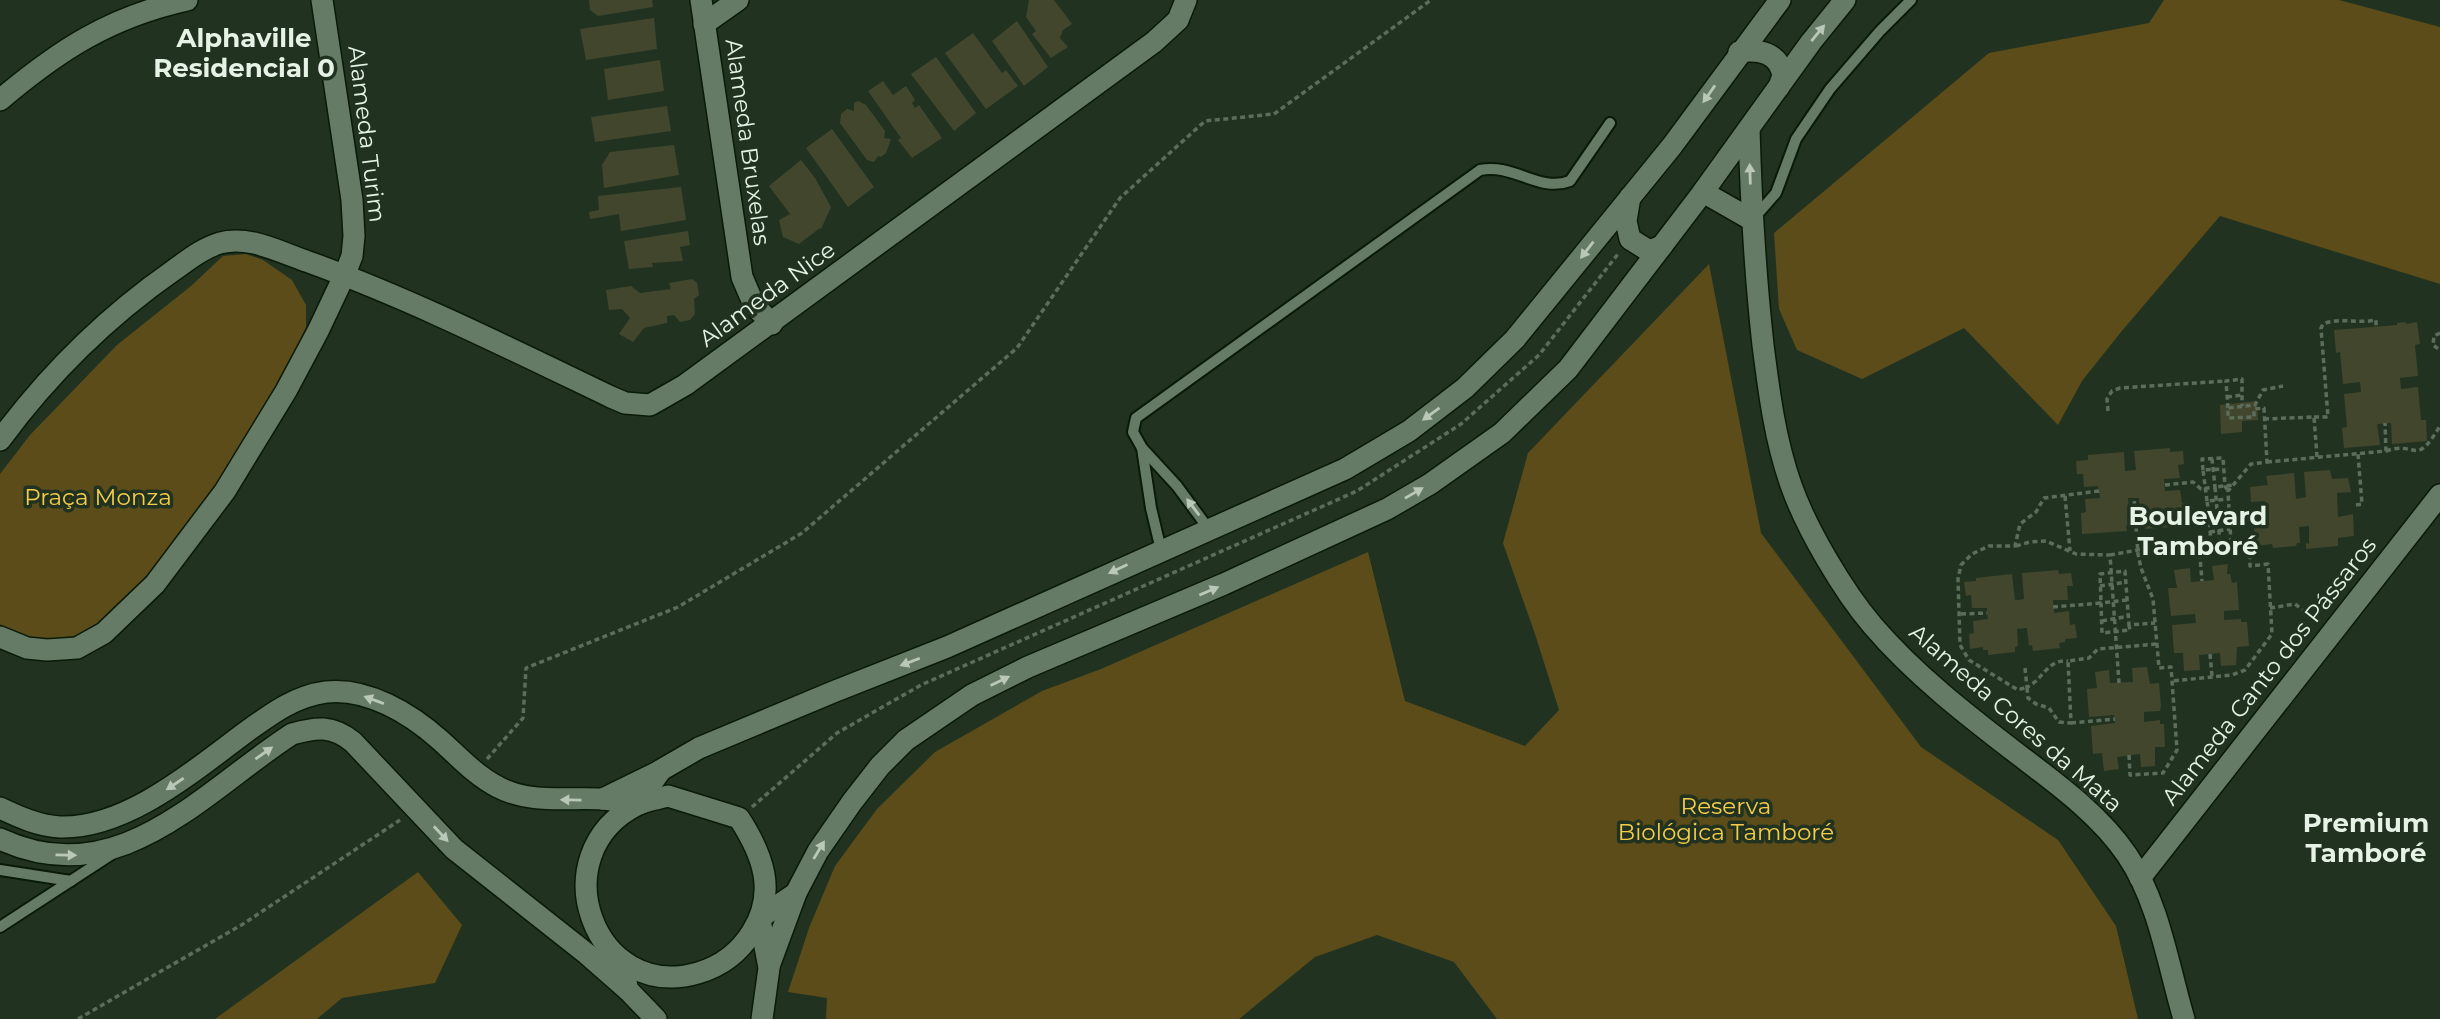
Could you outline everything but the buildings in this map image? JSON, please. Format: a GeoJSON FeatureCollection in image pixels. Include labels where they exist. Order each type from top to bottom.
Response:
{"type":"FeatureCollection","features":[{"type":"Feature","properties":{"kind":"main road"},"geometry":{"type":"LineString","coordinates":[[0,100],[62,52],[109,24],[153,7],[187,0]]}},
{"type":"Feature","properties":{"kind":"main road","name":"Alameda Turim"},"geometry":{"type":"LineString","coordinates":[[322,0],[352,201],[354,236],[352,256],[345,274]]}},
{"type":"Feature","properties":{"kind":"main road","name":"Alameda Bruxelas"},"geometry":{"type":"LineString","coordinates":[[701,0],[743,277],[754,305],[772,324]]}},
{"type":"Feature","properties":{"kind":"main road"},"geometry":{"type":"LineString","coordinates":[[704,24],[738,0]]}},
{"type":"Feature","properties":{"kind":"main road"},"geometry":{"type":"LineString","coordinates":[[603,799],[662,771],[699,748],[833,691],[947,648],[1208,528],[1345,469],[1409,430],[1439,409],[1515,338],[1672,146],[1780,0]]}},
{"type":"Feature","properties":{"kind":"main road"},"geometry":{"type":"LineString","coordinates":[[762,1019],[769,968],[796,894],[818,850],[880,766],[906,740],[972,695],[1028,667],[1247,573],[1387,509],[1430,484],[1502,433],[1568,369],[1845,0]]}},
{"type":"Feature","properties":{"kind":"main road","name":"Alameda Nice"},"geometry":{"type":"LineString","coordinates":[[345,274],[482,335],[611,397],[638,405],[650,405],[663,399],[772,324],[1160,37],[1182,10]]}},
{"type":"Feature","properties":{"kind":"main road"},"geometry":{"type":"LineString","coordinates":[[1739,52],[1762,51],[1778,62],[1783,75],[1779,87]]}},
{"type":"Feature","properties":{"kind":"main road","name":"Alameda Cores da Mata"},"geometry":{"type":"LineString","coordinates":[[1749,129],[1758,302],[1771,407],[1791,485],[1821,548],[1880,634],[1954,704],[2070,795],[2119,845],[2140,878],[2156,919],[2185,1019]]}},
{"type":"Feature","properties":{"kind":"main road"},"geometry":{"type":"LineString","coordinates":[[1703,192],[1752,220]]}},
{"type":"Feature","properties":{"kind":"main road"},"geometry":{"type":"LineString","coordinates":[[1630,197],[1626,221],[1630,239],[1649,251],[1662,246]]}},
{"type":"Feature","properties":{"kind":"main road"},"geometry":{"type":"LineString","coordinates":[[0,440],[67,359],[156,283],[191,258],[218,244],[238,241],[259,244],[345,274],[286,391],[258,439],[225,491],[155,584],[104,633],[77,648],[27,648],[0,637]]}},
{"type":"Feature","properties":{"kind":"main road","name":"Alameda Canto dos Pássaros"},"geometry":{"type":"LineString","coordinates":[[2140,878],[2330,632],[2440,495]]}},
{"type":"Feature","properties":{"kind":"main road"},"geometry":{"type":"LineString","coordinates":[[0,808],[29,821],[61,827],[93,823],[128,810],[169,788],[279,708],[302,697],[328,692],[359,695],[394,707],[438,738],[497,787],[524,797],[603,799],[640,804]]}},
{"type":"Feature","properties":{"kind":"main road"},"geometry":{"type":"LineString","coordinates":[[0,839],[42,853],[69,856],[124,846],[173,820],[292,734],[324,727],[343,734],[367,755],[454,849],[587,954],[656,1019]]}},
{"type":"Feature","properties":{"kind":"main road"},"geometry":{"type":"LineString","coordinates":[[640,804],[649,786],[662,771]]}},
{"type":"Feature","properties":{"kind":"main road"},"geometry":{"type":"LineString","coordinates":[[668,796],[739,818],[762,860],[766,890],[760,919],[742,948],[715,968],[683,977],[650,974],[619,958],[602,940],[589,915],[585,889],[588,863],[599,838],[617,818],[640,804],[668,796]]}},
{"type":"Feature","properties":{"kind":"main road"},"geometry":{"type":"LineString","coordinates":[[760,919],[796,894]]}},
{"type":"Feature","properties":{"kind":"main road"},"geometry":{"type":"LineString","coordinates":[[760,919],[769,968]]}},
{"type":"Feature","properties":{"kind":"main road"},"geometry":{"type":"LineString","coordinates":[[587,954],[619,958]]}},
{"type":"Feature","properties":{"kind":"main road"},"geometry":{"type":"LineString","coordinates":[[619,958],[628,990]]}},
{"type":"Feature","properties":{"kind":"lane"},"geometry":{"type":"LineString","coordinates":[[1752,220],[1776,193],[1796,139],[1818,106],[1880,31],[1911,0]]}},
{"type":"Feature","properties":{"kind":"lane"},"geometry":{"type":"LineString","coordinates":[[1208,528],[1177,486],[1142,448],[1133,432],[1136,418],[1480,170],[1494,167],[1559,186],[1570,181],[1611,123]]}},
{"type":"Feature","properties":{"kind":"lane"},"geometry":{"type":"LineString","coordinates":[[1142,448],[1151,509],[1161,550]]}},
{"type":"Feature","properties":{"kind":"lane"},"geometry":{"type":"LineString","coordinates":[[0,928],[124,846]]}},
{"type":"Feature","properties":{"kind":"lane"},"geometry":{"type":"LineString","coordinates":[[0,870],[71,881]]}},
{"type":"Feature","properties":{"kind":"path"},"geometry":{"type":"LineString","coordinates":[[476,771],[523,718],[526,668],[678,607],[802,533],[1017,348],[1120,198],[1205,121],[1274,114],[1431,0]]}},
{"type":"Feature","properties":{"kind":"path"},"geometry":{"type":"LineString","coordinates":[[2264,419],[2328,416],[2321,328],[2323,324],[2341,320],[2360,323],[2376,320],[2376,327]]}},
{"type":"Feature","properties":{"kind":"path"},"geometry":{"type":"LineString","coordinates":[[2439,351],[2433,341],[2434,336],[2440,333]]}},
{"type":"Feature","properties":{"kind":"path"},"geometry":{"type":"LineString","coordinates":[[2108,411],[2108,399],[2112,391],[2120,388],[2242,379],[2242,406]]}},
{"type":"Feature","properties":{"kind":"path"},"geometry":{"type":"LineString","coordinates":[[2226,381],[2228,418],[2254,416],[2254,409],[2264,408],[2267,461]]}},
{"type":"Feature","properties":{"kind":"path"},"geometry":{"type":"LineString","coordinates":[[2228,408],[2255,405],[2263,390],[2283,386]]}},
{"type":"Feature","properties":{"kind":"path"},"geometry":{"type":"LineString","coordinates":[[2227,397],[2243,395]]}},
{"type":"Feature","properties":{"kind":"path"},"geometry":{"type":"LineString","coordinates":[[2314,417],[2317,457]]}},
{"type":"Feature","properties":{"kind":"path"},"geometry":{"type":"LineString","coordinates":[[2385,423],[2386,451]]}},
{"type":"Feature","properties":{"kind":"path"},"geometry":{"type":"LineString","coordinates":[[2228,491],[2251,464],[2393,449],[2416,452],[2423,450],[2440,426]]}},
{"type":"Feature","properties":{"kind":"path"},"geometry":{"type":"LineString","coordinates":[[2356,505],[2362,504],[2358,454]]}},
{"type":"Feature","properties":{"kind":"path"},"geometry":{"type":"LineString","coordinates":[[2212,458],[2220,543]]}},
{"type":"Feature","properties":{"kind":"path"},"geometry":{"type":"LineString","coordinates":[[2211,544],[2202,459],[2212,458],[2223,458],[2229,499],[2231,543]]}},
{"type":"Feature","properties":{"kind":"path"},"geometry":{"type":"LineString","coordinates":[[2203,470],[2224,469]]}},
{"type":"Feature","properties":{"kind":"path"},"geometry":{"type":"LineString","coordinates":[[2165,485],[2193,482],[2201,489],[2233,485]]}},
{"type":"Feature","properties":{"kind":"path"},"geometry":{"type":"LineString","coordinates":[[2015,546],[2020,524],[2036,512],[2043,498],[2099,491]]}},
{"type":"Feature","properties":{"kind":"path"},"geometry":{"type":"LineString","coordinates":[[2065,496],[2070,551]]}},
{"type":"Feature","properties":{"kind":"path"},"geometry":{"type":"LineString","coordinates":[[2129,755],[2130,775],[2163,773],[2177,750],[2171,667],[2159,668],[2153,599],[2141,568],[2134,498]]}},
{"type":"Feature","properties":{"kind":"path"},"geometry":{"type":"LineString","coordinates":[[2207,500],[2229,499]]}},
{"type":"Feature","properties":{"kind":"path"},"geometry":{"type":"LineString","coordinates":[[2209,515],[2266,511]]}},
{"type":"Feature","properties":{"kind":"path"},"geometry":{"type":"LineString","coordinates":[[2210,532],[2230,529]]}},
{"type":"Feature","properties":{"kind":"path"},"geometry":{"type":"LineString","coordinates":[[2157,644],[2098,649],[2089,658],[2061,660],[2052,664],[2033,685],[2018,690],[1969,660],[1960,645],[1958,579],[1961,565],[1972,554],[1989,546],[2015,546],[2030,542],[2046,541],[2089,555],[2238,542],[2239,554],[2250,553],[2250,566],[2268,564],[2272,634],[2245,670],[2232,675],[2172,681]]}},
{"type":"Feature","properties":{"kind":"path"},"geometry":{"type":"LineString","coordinates":[[2199,545],[2202,581]]}},
{"type":"Feature","properties":{"kind":"path"},"geometry":{"type":"LineString","coordinates":[[2110,555],[2119,682]]}},
{"type":"Feature","properties":{"kind":"path"},"geometry":{"type":"LineString","coordinates":[[2125,570],[2126,583],[2130,630],[2102,633],[2100,574],[2125,570]]}},
{"type":"Feature","properties":{"kind":"path"},"geometry":{"type":"LineString","coordinates":[[2100,586],[2126,583]]}},
{"type":"Feature","properties":{"kind":"path"},"geometry":{"type":"LineString","coordinates":[[2053,607],[2127,600]]}},
{"type":"Feature","properties":{"kind":"path"},"geometry":{"type":"LineString","coordinates":[[2270,608],[2295,604],[2330,632]]}},
{"type":"Feature","properties":{"kind":"path"},"geometry":{"type":"LineString","coordinates":[[1961,614],[1987,613]]}},
{"type":"Feature","properties":{"kind":"path"},"geometry":{"type":"LineString","coordinates":[[2102,621],[2129,616]]}},
{"type":"Feature","properties":{"kind":"path"},"geometry":{"type":"LineString","coordinates":[[2129,625],[2155,623]]}},
{"type":"Feature","properties":{"kind":"path"},"geometry":{"type":"LineString","coordinates":[[2210,654],[2212,677]]}},
{"type":"Feature","properties":{"kind":"path"},"geometry":{"type":"LineString","coordinates":[[2068,661],[2071,723]]}},
{"type":"Feature","properties":{"kind":"path"},"geometry":{"type":"LineString","coordinates":[[2025,668],[2028,698],[2049,708],[2059,722],[2115,719]]}},
{"type":"Feature","properties":{"kind":"path"},"geometry":{"type":"LineString","coordinates":[[78,1019],[243,924],[417,809]]}},
{"type":"Feature","properties":{"kind":"green space"},"geometry":{"type":"Polygon","coordinates":[[[2164,0],[2339,0],[2440,27],[2440,284],[2220,216],[2082,381],[2058,425],[1964,328],[1862,379],[1797,350],[1779,309],[1774,233],[1989,53],[2149,23],[2164,0]]]}},
{"type":"Feature","properties":{"kind":"green space","name":"Praça Monza"},"geometry":{"type":"Polygon","coordinates":[[[246,254],[263,260],[292,280],[306,305],[306,327],[293,358],[232,467],[134,596],[82,638],[23,641],[0,624],[0,474],[30,435],[117,345],[191,286],[223,256],[246,254]]]}},
{"type":"Feature","properties":{"kind":"green space","name":"Reserva Biológica Tamboré"},"geometry":{"type":"Polygon","coordinates":[[[1709,264],[1761,533],[1921,747],[2058,840],[2116,926],[2138,1019],[1497,1019],[1454,962],[1377,935],[1315,957],[1239,1019],[826,1019],[827,998],[788,992],[809,928],[835,866],[877,809],[935,752],[1042,691],[1101,669],[1368,552],[1405,701],[1525,746],[1559,710],[1503,543],[1528,453],[1709,264]]]}},
{"type":"Feature","properties":{"kind":"green space"},"geometry":{"type":"Polygon","coordinates":[[[418,872],[462,925],[435,983],[342,998],[317,1019],[215,1019],[418,872]]]}},
{"type":"Feature","properties":{"kind":"district","name":"Alphaville Residencial 0"},"geometry":{"type":"Point","coordinates":[244,53]}},
{"type":"Feature","properties":{"kind":"district","name":"Boulevard Tamboré"},"geometry":{"type":"Point","coordinates":[2198,531]}},
{"type":"Feature","properties":{"kind":"district","name":"Premium Tamboré"},"geometry":{"type":"Point","coordinates":[2366,838]}}]}
